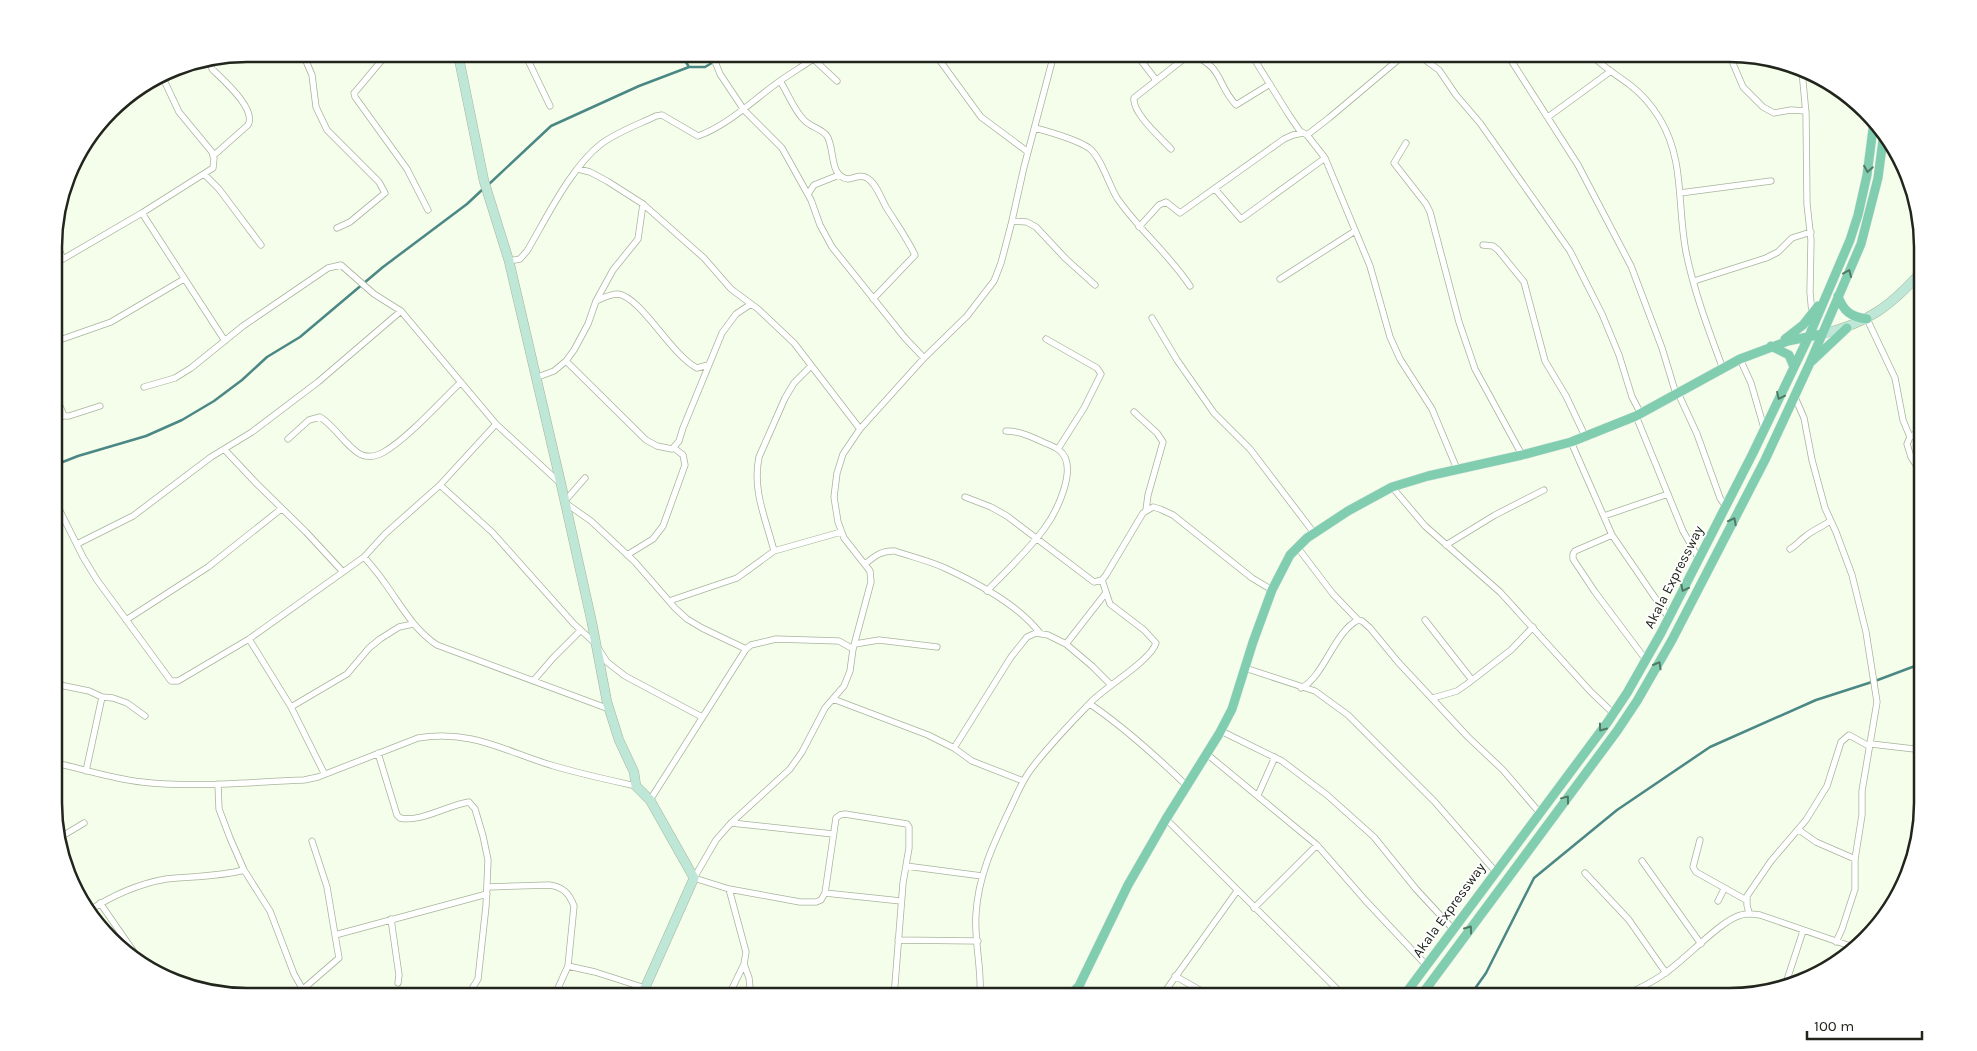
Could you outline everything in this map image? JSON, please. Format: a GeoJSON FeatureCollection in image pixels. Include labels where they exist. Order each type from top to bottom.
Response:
{"type":"FeatureCollection","features":[{"type":"Feature","properties":{"kind":"main road","name":"Akala Expressway"},"geometry":{"type":"LineString","coordinates":[[1409,988],[1613,713],[1646,660],[1669,618],[1764,430],[1827,296],[1858,215],[1867,175],[1873,131]]}},
{"type":"Feature","properties":{"kind":"main road","name":"Akala Expressway"},"geometry":{"type":"LineString","coordinates":[[1426,988],[1637,701],[1672,640],[1765,460],[1809,365],[1861,244],[1878,178],[1882,144]]}},
{"type":"Feature","properties":{"kind":"main road"},"geometry":{"type":"LineString","coordinates":[[1077,988],[1128,885],[1166,819],[1208,755],[1232,709],[1272,590],[1290,555],[1314,533],[1348,511],[1392,487],[1571,442],[1639,415],[1740,359],[1793,334],[1827,296]]}},
{"type":"Feature","properties":{"kind":"main road"},"geometry":{"type":"LineString","coordinates":[[1838,296],[1842,306],[1850,315],[1867,319]]}},
{"type":"Feature","properties":{"kind":"main road"},"geometry":{"type":"LineString","coordinates":[[1809,365],[1847,328]]}},
{"type":"Feature","properties":{"kind":"main road"},"geometry":{"type":"LineString","coordinates":[[1771,346],[1822,334]]}},
{"type":"Feature","properties":{"kind":"main road"},"geometry":{"type":"LineString","coordinates":[[1771,346],[1789,355],[1794,367]]}},
{"type":"Feature","properties":{"kind":"main road"},"geometry":{"type":"LineString","coordinates":[[1442,944],[1452,952]]}},
{"type":"Feature","properties":{"kind":"street"},"geometry":{"type":"LineString","coordinates":[[306,62],[312,75],[316,107],[327,130],[378,182],[385,193],[350,222],[337,228]]}},
{"type":"Feature","properties":{"kind":"street"},"geometry":{"type":"LineString","coordinates":[[380,62],[354,93],[355,97],[407,169],[428,210]]}},
{"type":"Feature","properties":{"kind":"street"},"geometry":{"type":"LineString","coordinates":[[460,62],[488,196],[508,261],[561,484],[609,709],[619,740],[634,772],[636,786]]}},
{"type":"Feature","properties":{"kind":"street"},"geometry":{"type":"LineString","coordinates":[[529,62],[550,106]]}},
{"type":"Feature","properties":{"kind":"street"},"geometry":{"type":"LineString","coordinates":[[714,62],[728,89],[744,110],[782,148],[808,194],[820,225],[832,248],[924,358]]}},
{"type":"Feature","properties":{"kind":"street"},"geometry":{"type":"LineString","coordinates":[[508,261],[520,259],[527,251],[561,193],[578,169],[593,150],[610,138],[656,116],[664,116],[698,136],[744,110],[780,81],[808,62]]}},
{"type":"Feature","properties":{"kind":"street"},"geometry":{"type":"LineString","coordinates":[[816,62],[836,81]]}},
{"type":"Feature","properties":{"kind":"street"},"geometry":{"type":"LineString","coordinates":[[941,62],[981,117],[1028,152]]}},
{"type":"Feature","properties":{"kind":"street"},"geometry":{"type":"LineString","coordinates":[[568,966],[595,972],[645,988],[694,878],[716,840],[731,823],[790,769],[802,752],[825,708],[844,686],[850,671],[854,646],[870,582],[870,571],[842,532],[834,497],[837,473],[843,454],[860,429],[924,358],[967,316],[994,281],[1001,263],[1028,152],[1054,62]]}},
{"type":"Feature","properties":{"kind":"street"},"geometry":{"type":"LineString","coordinates":[[1142,62],[1156,80]]}},
{"type":"Feature","properties":{"kind":"street"},"geometry":{"type":"LineString","coordinates":[[1171,149],[1140,115],[1134,103],[1134,98],[1180,62]]}},
{"type":"Feature","properties":{"kind":"street"},"geometry":{"type":"LineString","coordinates":[[1208,62],[1236,105],[1270,84]]}},
{"type":"Feature","properties":{"kind":"street"},"geometry":{"type":"LineString","coordinates":[[1257,62],[1289,115],[1325,158],[1376,284],[1390,337],[1400,359],[1432,409],[1458,469]]}},
{"type":"Feature","properties":{"kind":"street"},"geometry":{"type":"LineString","coordinates":[[1139,227],[1159,205],[1166,202],[1169,203],[1180,213],[1284,139],[1293,135],[1306,134],[1329,118],[1396,62]]}},
{"type":"Feature","properties":{"kind":"street"},"geometry":{"type":"LineString","coordinates":[[1428,62],[1439,70],[1456,96],[1480,123],[1570,251],[1602,314],[1668,494],[1683,531],[1699,559]]}},
{"type":"Feature","properties":{"kind":"street"},"geometry":{"type":"LineString","coordinates":[[1512,62],[1578,165],[1631,266],[1677,394],[1703,447],[1720,498],[1726,506]]}},
{"type":"Feature","properties":{"kind":"street"},"geometry":{"type":"LineString","coordinates":[[1598,62],[1644,97],[1661,121],[1675,152],[1682,227],[1694,281],[1723,369]]}},
{"type":"Feature","properties":{"kind":"street"},"geometry":{"type":"LineString","coordinates":[[1733,62],[1743,87],[1763,107],[1774,113],[1791,110],[1806,111]]}},
{"type":"Feature","properties":{"kind":"street"},"geometry":{"type":"LineString","coordinates":[[211,66],[246,107],[251,118],[248,125],[214,156]]}},
{"type":"Feature","properties":{"kind":"street"},"geometry":{"type":"LineString","coordinates":[[1548,116],[1611,71]]}},
{"type":"Feature","properties":{"kind":"street"},"geometry":{"type":"LineString","coordinates":[[1803,78],[1806,111],[1807,204],[1811,232],[1810,292],[1812,314]]}},
{"type":"Feature","properties":{"kind":"street"},"geometry":{"type":"LineString","coordinates":[[780,81],[802,118],[827,136],[839,176]]}},
{"type":"Feature","properties":{"kind":"street"},"geometry":{"type":"LineString","coordinates":[[63,259],[214,168],[214,156],[179,112],[165,82]]}},
{"type":"Feature","properties":{"kind":"street"},"geometry":{"type":"LineString","coordinates":[[1036,128],[1054,133],[1090,148],[1117,198],[1139,227],[1182,274],[1190,286]]}},
{"type":"Feature","properties":{"kind":"street"},"geometry":{"type":"LineString","coordinates":[[1406,143],[1394,163],[1426,204],[1430,212],[1459,322],[1475,369],[1522,455]]}},
{"type":"Feature","properties":{"kind":"street"},"geometry":{"type":"LineString","coordinates":[[1215,189],[1241,219],[1325,158]]}},
{"type":"Feature","properties":{"kind":"street"},"geometry":{"type":"LineString","coordinates":[[578,169],[590,172],[608,181],[643,204],[704,258],[731,289],[751,304],[794,343],[860,429]]}},
{"type":"Feature","properties":{"kind":"street"},"geometry":{"type":"LineString","coordinates":[[204,174],[219,189],[261,245]]}},
{"type":"Feature","properties":{"kind":"street"},"geometry":{"type":"LineString","coordinates":[[808,194],[814,185],[839,176],[848,179],[860,176],[867,178],[874,185],[887,208],[898,222],[914,255],[874,299]]}},
{"type":"Feature","properties":{"kind":"street"},"geometry":{"type":"LineString","coordinates":[[1680,194],[1770,180]]}},
{"type":"Feature","properties":{"kind":"street"},"geometry":{"type":"LineString","coordinates":[[535,378],[548,374],[566,361],[588,324],[596,301],[613,270],[638,239],[643,204]]}},
{"type":"Feature","properties":{"kind":"street"},"geometry":{"type":"LineString","coordinates":[[142,213],[225,340]]}},
{"type":"Feature","properties":{"kind":"street"},"geometry":{"type":"LineString","coordinates":[[1012,221],[1027,222],[1036,227],[1066,259],[1095,285]]}},
{"type":"Feature","properties":{"kind":"street"},"geometry":{"type":"LineString","coordinates":[[1280,279],[1355,231]]}},
{"type":"Feature","properties":{"kind":"street"},"geometry":{"type":"LineString","coordinates":[[1694,281],[1766,258],[1778,252],[1792,238],[1811,232]]}},
{"type":"Feature","properties":{"kind":"street"},"geometry":{"type":"LineString","coordinates":[[1483,245],[1492,246],[1498,250],[1524,282],[1545,361],[1566,396],[1585,436]]}},
{"type":"Feature","properties":{"kind":"street"},"geometry":{"type":"LineString","coordinates":[[144,387],[175,378],[214,351],[225,340],[328,268],[341,265],[374,294],[401,311],[496,424],[561,484]]}},
{"type":"Feature","properties":{"kind":"street"},"geometry":{"type":"LineString","coordinates":[[62,339],[111,322],[184,279]]}},
{"type":"Feature","properties":{"kind":"street"},"geometry":{"type":"LineString","coordinates":[[1822,334],[1847,328],[1867,319],[1882,310],[1914,279]]}},
{"type":"Feature","properties":{"kind":"street"},"geometry":{"type":"LineString","coordinates":[[596,301],[612,294],[621,294],[645,314],[674,349],[691,365],[697,368],[708,365]]}},
{"type":"Feature","properties":{"kind":"street"},"geometry":{"type":"LineString","coordinates":[[566,361],[646,440],[668,449],[674,448],[679,441],[722,333],[729,323],[751,304]]}},
{"type":"Feature","properties":{"kind":"street"},"geometry":{"type":"LineString","coordinates":[[77,544],[134,516],[211,457],[225,450],[318,382],[401,311]]}},
{"type":"Feature","properties":{"kind":"street"},"geometry":{"type":"LineString","coordinates":[[1152,318],[1177,360],[1214,413],[1250,448],[1314,533]]}},
{"type":"Feature","properties":{"kind":"street"},"geometry":{"type":"LineString","coordinates":[[1867,319],[1895,378],[1903,420],[1910,437]]}},
{"type":"Feature","properties":{"kind":"street"},"geometry":{"type":"LineString","coordinates":[[1046,339],[1097,368],[1101,374],[1084,408],[1058,449]]}},
{"type":"Feature","properties":{"kind":"street"},"geometry":{"type":"LineString","coordinates":[[1740,359],[1751,383],[1764,430]]}},
{"type":"Feature","properties":{"kind":"street"},"geometry":{"type":"LineString","coordinates":[[774,551],[758,495],[757,466],[759,457],[785,398],[794,383],[811,366]]}},
{"type":"Feature","properties":{"kind":"street"},"geometry":{"type":"LineString","coordinates":[[288,439],[310,420],[320,416],[360,454],[368,457],[377,455],[399,441],[462,382]]}},
{"type":"Feature","properties":{"kind":"street"},"geometry":{"type":"LineString","coordinates":[[1794,395],[1804,418],[1812,460],[1830,521],[1852,575],[1866,632],[1877,702],[1862,790],[1862,815],[1855,860],[1855,890],[1836,942]]}},
{"type":"Feature","properties":{"kind":"street"},"geometry":{"type":"LineString","coordinates":[[62,412],[64,416],[69,416],[100,406]]}},
{"type":"Feature","properties":{"kind":"street"},"geometry":{"type":"LineString","coordinates":[[1134,412],[1157,433],[1163,442],[1146,510]]}},
{"type":"Feature","properties":{"kind":"street"},"geometry":{"type":"LineString","coordinates":[[62,515],[97,580],[171,681],[178,681],[249,639],[364,557],[385,534],[440,485],[496,424]]}},
{"type":"Feature","properties":{"kind":"street"},"geometry":{"type":"LineString","coordinates":[[987,591],[1037,538],[1055,510],[1066,480],[1068,466],[1058,449],[1017,431],[1006,431]]}},
{"type":"Feature","properties":{"kind":"street"},"geometry":{"type":"LineString","coordinates":[[1914,435],[1908,440],[1907,448],[1914,460]]}},
{"type":"Feature","properties":{"kind":"street"},"geometry":{"type":"LineString","coordinates":[[1571,442],[1612,535],[1669,618]]}},
{"type":"Feature","properties":{"kind":"street"},"geometry":{"type":"LineString","coordinates":[[627,555],[653,538],[663,526],[685,465],[683,455],[674,448]]}},
{"type":"Feature","properties":{"kind":"street"},"geometry":{"type":"LineString","coordinates":[[225,450],[343,572]]}},
{"type":"Feature","properties":{"kind":"street"},"geometry":{"type":"LineString","coordinates":[[564,502],[585,478]]}},
{"type":"Feature","properties":{"kind":"street"},"geometry":{"type":"LineString","coordinates":[[440,485],[492,532],[580,631],[595,643],[607,662],[625,676],[702,717]]}},
{"type":"Feature","properties":{"kind":"street"},"geometry":{"type":"LineString","coordinates":[[1392,487],[1425,526],[1500,592],[1534,627],[1591,692],[1613,713]]}},
{"type":"Feature","properties":{"kind":"street"},"geometry":{"type":"LineString","coordinates":[[1446,545],[1495,514],[1544,490]]}},
{"type":"Feature","properties":{"kind":"street"},"geometry":{"type":"LineString","coordinates":[[1604,516],[1668,494]]}},
{"type":"Feature","properties":{"kind":"street"},"geometry":{"type":"LineString","coordinates":[[965,498],[991,507],[1007,516],[1094,582],[1102,580],[1112,566],[1138,518],[1146,510],[1160,508],[1173,515],[1252,578],[1272,590]]}},
{"type":"Feature","properties":{"kind":"street"},"geometry":{"type":"LineString","coordinates":[[564,502],[591,521],[627,555],[687,618],[702,628],[746,649]]}},
{"type":"Feature","properties":{"kind":"street"},"geometry":{"type":"LineString","coordinates":[[126,620],[208,567],[281,509]]}},
{"type":"Feature","properties":{"kind":"street"},"geometry":{"type":"LineString","coordinates":[[1790,549],[1797,545],[1805,536],[1830,521]]}},
{"type":"Feature","properties":{"kind":"street"},"geometry":{"type":"LineString","coordinates":[[670,602],[737,578],[774,551],[842,532]]}},
{"type":"Feature","properties":{"kind":"street"},"geometry":{"type":"LineString","coordinates":[[1612,535],[1575,551],[1572,554],[1573,559],[1594,592],[1646,660]]}},
{"type":"Feature","properties":{"kind":"street"},"geometry":{"type":"LineString","coordinates":[[1298,548],[1333,594],[1358,620],[1370,628],[1398,662],[1468,737],[1503,770],[1539,812]]}},
{"type":"Feature","properties":{"kind":"street"},"geometry":{"type":"LineString","coordinates":[[865,564],[881,552],[895,551],[946,568],[1017,610],[1031,621],[1039,632],[1066,644],[1111,685]]}},
{"type":"Feature","properties":{"kind":"street"},"geometry":{"type":"LineString","coordinates":[[364,557],[383,580],[413,624],[427,638],[447,650],[534,680],[609,709]]}},
{"type":"Feature","properties":{"kind":"street"},"geometry":{"type":"LineString","coordinates":[[980,988],[976,914],[982,876],[991,850],[1023,781],[1043,754],[1090,704],[1111,685],[1138,665],[1155,648],[1156,643],[1144,630],[1115,609],[1107,600],[1102,580]]}},
{"type":"Feature","properties":{"kind":"street"},"geometry":{"type":"LineString","coordinates":[[1066,644],[1105,594]]}},
{"type":"Feature","properties":{"kind":"street"},"geometry":{"type":"LineString","coordinates":[[1301,688],[1316,672],[1345,630],[1358,620]]}},
{"type":"Feature","properties":{"kind":"street"},"geometry":{"type":"LineString","coordinates":[[1425,620],[1472,680]]}},
{"type":"Feature","properties":{"kind":"street"},"geometry":{"type":"LineString","coordinates":[[291,708],[347,674],[369,648],[380,639],[399,627],[413,624]]}},
{"type":"Feature","properties":{"kind":"street"},"geometry":{"type":"LineString","coordinates":[[1433,698],[1457,691],[1511,650],[1534,627]]}},
{"type":"Feature","properties":{"kind":"street"},"geometry":{"type":"LineString","coordinates":[[534,680],[580,631]]}},
{"type":"Feature","properties":{"kind":"street"},"geometry":{"type":"LineString","coordinates":[[954,748],[1011,657],[1026,637],[1039,632]]}},
{"type":"Feature","properties":{"kind":"street"},"geometry":{"type":"LineString","coordinates":[[249,639],[291,708],[324,774]]}},
{"type":"Feature","properties":{"kind":"street"},"geometry":{"type":"LineString","coordinates":[[650,800],[746,649],[751,645],[776,639],[839,641],[854,646],[879,640],[937,646]]}},
{"type":"Feature","properties":{"kind":"street"},"geometry":{"type":"LineString","coordinates":[[1245,668],[1301,688],[1315,691],[1348,715],[1434,801],[1495,871]]}},
{"type":"Feature","properties":{"kind":"street"},"geometry":{"type":"LineString","coordinates":[[62,685],[89,691],[102,697],[113,698],[127,703],[145,716]]}},
{"type":"Feature","properties":{"kind":"street"},"geometry":{"type":"LineString","coordinates":[[86,771],[102,697]]}},
{"type":"Feature","properties":{"kind":"street"},"geometry":{"type":"LineString","coordinates":[[832,699],[928,735],[954,748],[972,761],[1023,781]]}},
{"type":"Feature","properties":{"kind":"street"},"geometry":{"type":"LineString","coordinates":[[1090,704],[1154,754],[1187,786]]}},
{"type":"Feature","properties":{"kind":"street"},"geometry":{"type":"LineString","coordinates":[[1221,731],[1274,757],[1300,773],[1365,828],[1453,929]]}},
{"type":"Feature","properties":{"kind":"street"},"geometry":{"type":"LineString","coordinates":[[62,765],[140,782],[218,784],[304,780],[418,738],[436,735],[460,736],[486,741],[553,766],[636,786],[650,800],[694,878],[729,889],[808,903],[821,900],[825,893],[836,818],[840,814],[907,824],[910,835],[901,901],[895,988]]}},
{"type":"Feature","properties":{"kind":"street"},"geometry":{"type":"LineString","coordinates":[[1749,913],[1746,900],[1771,861],[1799,830],[1827,786],[1841,742],[1849,735],[1867,745],[1914,749]]}},
{"type":"Feature","properties":{"kind":"street"},"geometry":{"type":"LineString","coordinates":[[378,753],[397,815],[400,818],[413,818],[469,802],[472,804],[483,836],[488,860],[487,894],[478,978],[472,988]]}},
{"type":"Feature","properties":{"kind":"street"},"geometry":{"type":"LineString","coordinates":[[1208,755],[1317,845],[1426,965]]}},
{"type":"Feature","properties":{"kind":"street"},"geometry":{"type":"LineString","coordinates":[[1258,795],[1274,757]]}},
{"type":"Feature","properties":{"kind":"street"},"geometry":{"type":"LineString","coordinates":[[218,784],[219,809],[244,870],[270,912],[301,988]]}},
{"type":"Feature","properties":{"kind":"street"},"geometry":{"type":"LineString","coordinates":[[1166,819],[1336,988]]}},
{"type":"Feature","properties":{"kind":"street"},"geometry":{"type":"LineString","coordinates":[[65,834],[84,823]]}},
{"type":"Feature","properties":{"kind":"street"},"geometry":{"type":"LineString","coordinates":[[731,823],[833,834]]}},
{"type":"Feature","properties":{"kind":"street"},"geometry":{"type":"LineString","coordinates":[[1799,830],[1816,842],[1855,860]]}},
{"type":"Feature","properties":{"kind":"street"},"geometry":{"type":"LineString","coordinates":[[1700,840],[1694,870],[1697,874],[1746,900]]}},
{"type":"Feature","properties":{"kind":"street"},"geometry":{"type":"LineString","coordinates":[[304,988],[339,958],[328,887],[312,841]]}},
{"type":"Feature","properties":{"kind":"street"},"geometry":{"type":"LineString","coordinates":[[1254,908],[1317,845]]}},
{"type":"Feature","properties":{"kind":"street"},"geometry":{"type":"LineString","coordinates":[[1642,861],[1701,944]]}},
{"type":"Feature","properties":{"kind":"street"},"geometry":{"type":"LineString","coordinates":[[906,866],[982,876]]}},
{"type":"Feature","properties":{"kind":"street"},"geometry":{"type":"LineString","coordinates":[[95,907],[142,884],[167,879],[229,874],[244,870]]}},
{"type":"Feature","properties":{"kind":"street"},"geometry":{"type":"LineString","coordinates":[[1585,873],[1629,920],[1666,973]]}},
{"type":"Feature","properties":{"kind":"street"},"geometry":{"type":"LineString","coordinates":[[487,887],[549,885],[566,891],[574,906],[568,966],[558,988]]}},
{"type":"Feature","properties":{"kind":"street"},"geometry":{"type":"LineString","coordinates":[[729,889],[746,952],[744,964],[732,988]]}},
{"type":"Feature","properties":{"kind":"street"},"geometry":{"type":"LineString","coordinates":[[1718,901],[1724,889]]}},
{"type":"Feature","properties":{"kind":"street"},"geometry":{"type":"LineString","coordinates":[[1166,988],[1238,891]]}},
{"type":"Feature","properties":{"kind":"street"},"geometry":{"type":"LineString","coordinates":[[825,893],[901,901]]}},
{"type":"Feature","properties":{"kind":"street"},"geometry":{"type":"LineString","coordinates":[[335,935],[487,894]]}},
{"type":"Feature","properties":{"kind":"street"},"geometry":{"type":"LineString","coordinates":[[100,903],[130,946]]}},
{"type":"Feature","properties":{"kind":"street"},"geometry":{"type":"LineString","coordinates":[[1640,988],[1666,973],[1732,919],[1749,913],[1760,915],[1848,946]]}},
{"type":"Feature","properties":{"kind":"street"},"geometry":{"type":"LineString","coordinates":[[391,919],[399,975],[398,984]]}},
{"type":"Feature","properties":{"kind":"street"},"geometry":{"type":"LineString","coordinates":[[1787,979],[1803,931]]}},
{"type":"Feature","properties":{"kind":"street"},"geometry":{"type":"LineString","coordinates":[[898,940],[978,941]]}},
{"type":"Feature","properties":{"kind":"street"},"geometry":{"type":"LineString","coordinates":[[744,964],[750,978],[751,988]]}},
{"type":"Feature","properties":{"kind":"street"},"geometry":{"type":"LineString","coordinates":[[1175,976],[1196,988]]}},
{"type":"Feature","properties":{"kind":"waterway"},"geometry":{"type":"LineString","coordinates":[[686,62],[689,67]]}},
{"type":"Feature","properties":{"kind":"waterway"},"geometry":{"type":"LineString","coordinates":[[488,185],[551,126],[639,86],[689,67],[705,67],[713,62]]}},
{"type":"Feature","properties":{"kind":"waterway"},"geometry":{"type":"LineString","coordinates":[[62,462],[146,436],[182,420],[214,401],[242,380],[267,357],[300,337],[383,267],[467,204],[483,189]]}},
{"type":"Feature","properties":{"kind":"waterway"},"geometry":{"type":"LineString","coordinates":[[1475,988],[1486,973],[1534,878],[1617,810],[1710,747],[1816,700],[1914,666]]}}]}
